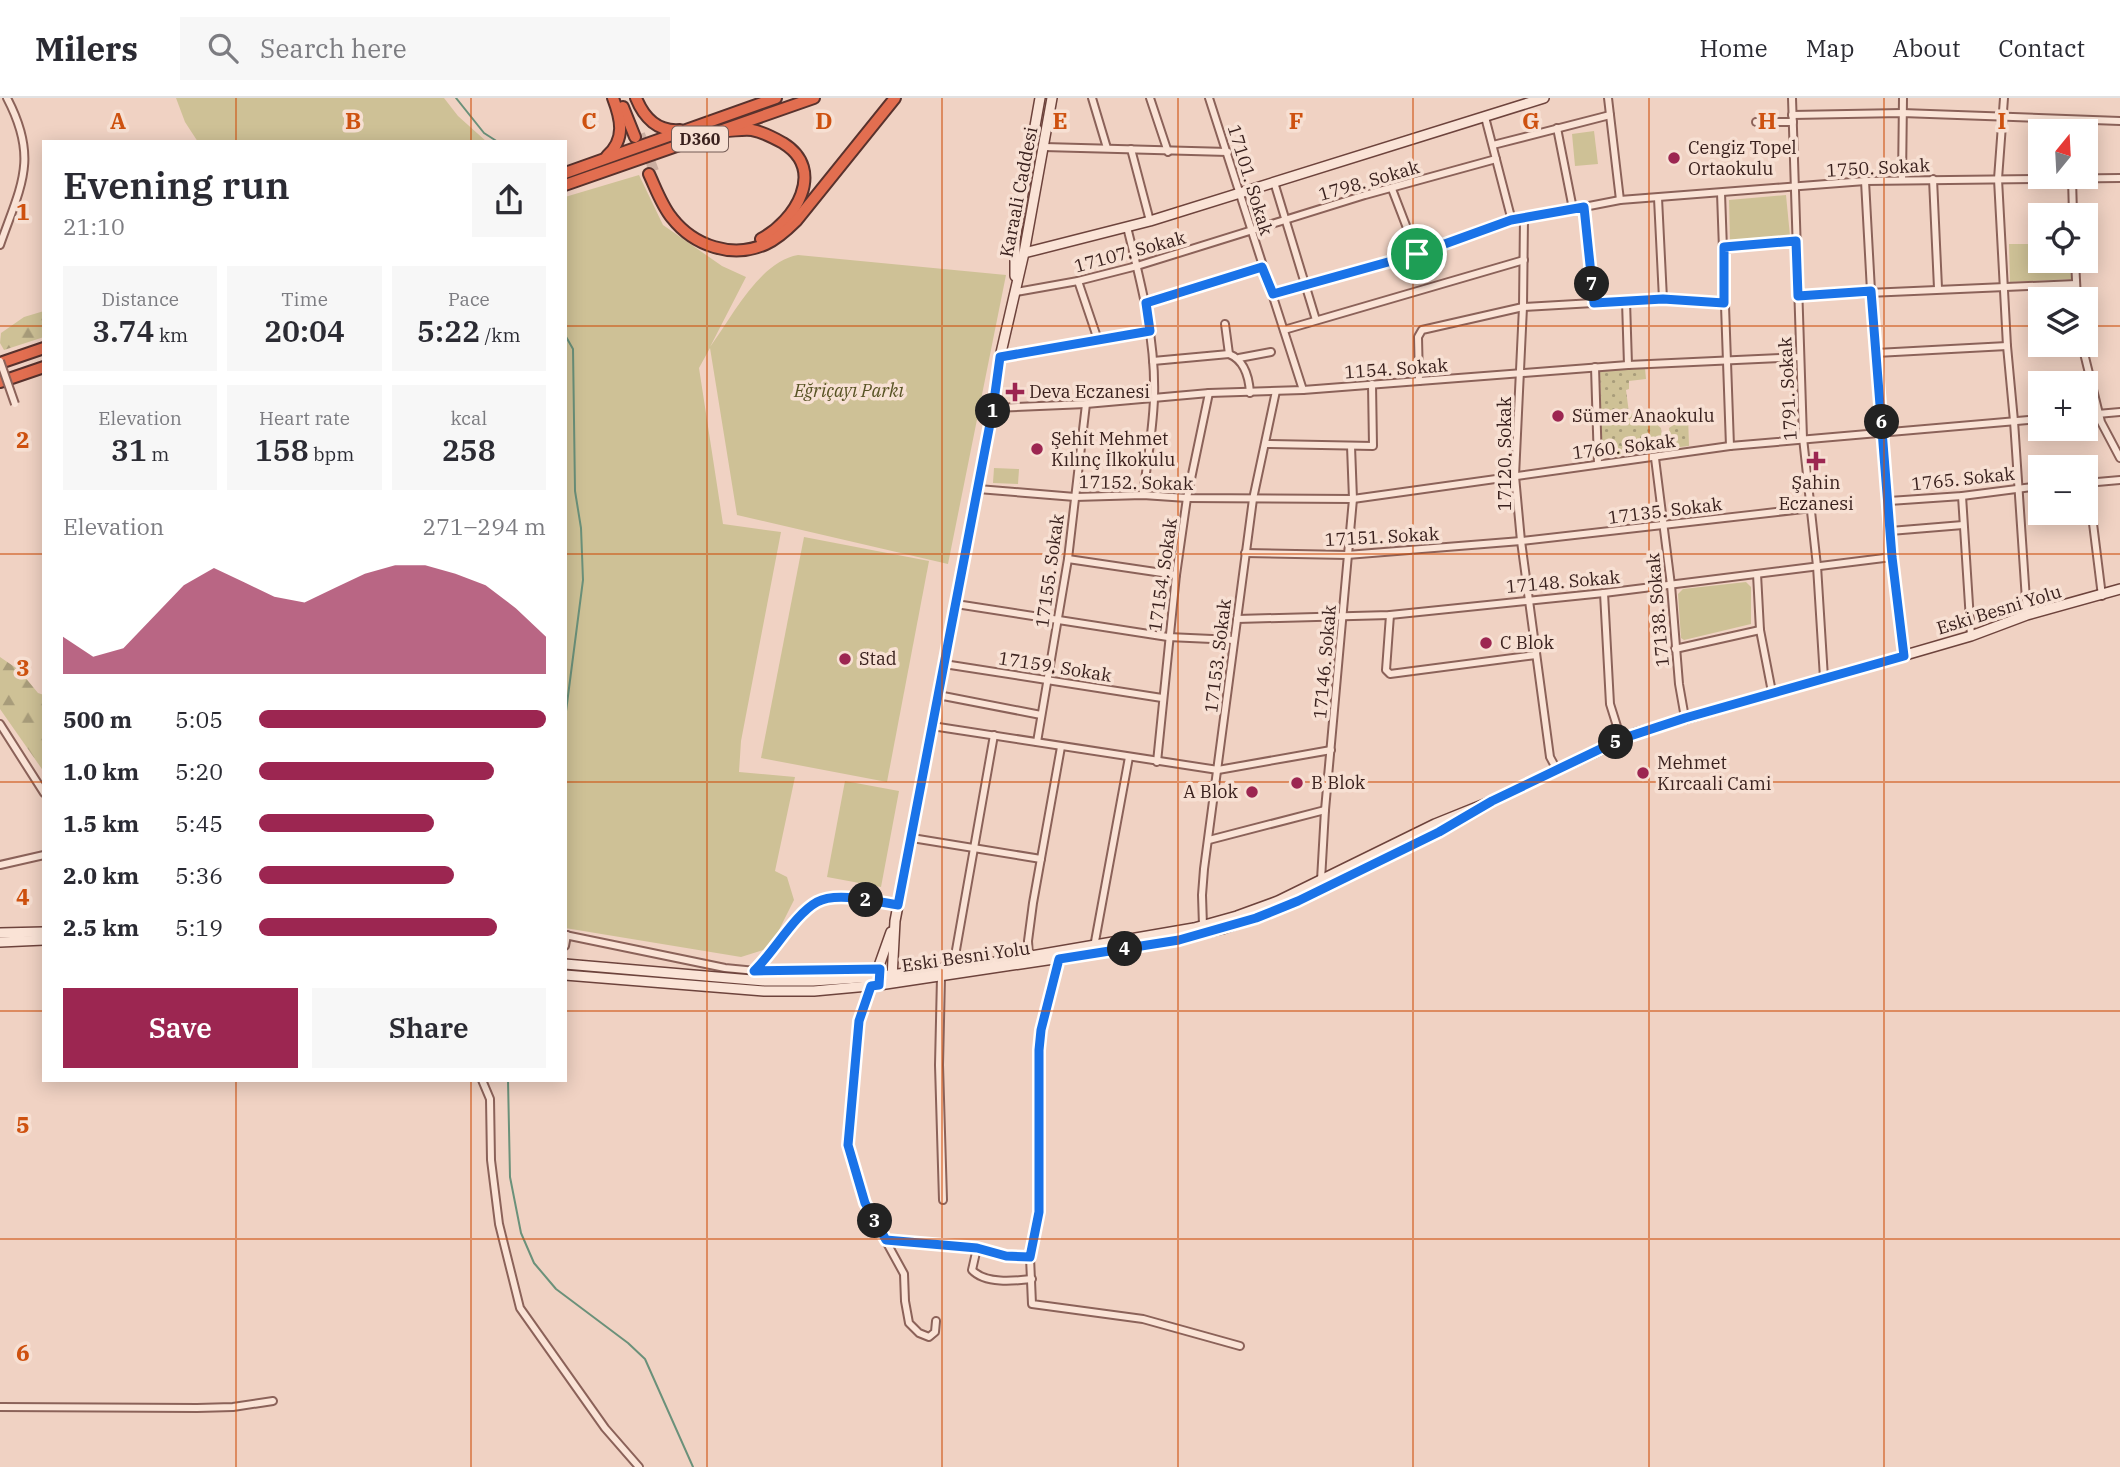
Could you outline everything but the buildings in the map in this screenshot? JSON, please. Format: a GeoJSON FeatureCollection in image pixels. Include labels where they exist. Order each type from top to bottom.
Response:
{"type":"FeatureCollection","features":[{"type":"Feature","properties":{"kind":"highway"},"geometry":{"type":"LineString","coordinates":[[605,159],[612,152],[621,132],[621,122],[613,98]]}},
{"type":"Feature","properties":{"kind":"highway"},"geometry":{"type":"LineString","coordinates":[[619,98],[637,135],[626,98]]}},
{"type":"Feature","properties":{"kind":"highway"},"geometry":{"type":"LineString","coordinates":[[636,98],[644,115],[653,123],[674,131],[687,130]]}},
{"type":"Feature","properties":{"kind":"highway","name":"D360"},"geometry":{"type":"LineString","coordinates":[[567,184],[605,159],[776,98]]}},
{"type":"Feature","properties":{"kind":"highway","name":"D360"},"geometry":{"type":"LineString","coordinates":[[567,173],[583,173],[724,131],[814,98]]}},
{"type":"Feature","properties":{"kind":"highway"},"geometry":{"type":"LineString","coordinates":[[724,131],[753,130],[772,137],[790,147],[801,166],[803,188],[794,212],[781,226],[763,238],[730,243],[708,239],[698,234],[674,211],[652,173],[672,219],[688,233],[713,247],[729,251],[748,250],[772,240],[796,221],[895,98]]}},
{"type":"Feature","properties":{"kind":"highway"},"geometry":{"type":"LineString","coordinates":[[0,362],[42,349]]}},
{"type":"Feature","properties":{"kind":"highway"},"geometry":{"type":"LineString","coordinates":[[0,383],[42,368]]}},
{"type":"Feature","properties":{"kind":"main road","name":"Karaali Caddesi"},"geometry":{"type":"LineString","coordinates":[[1016,292],[1015,239],[1040,98]]}},
{"type":"Feature","properties":{"kind":"main road","name":"Karaali Caddesi"},"geometry":{"type":"LineString","coordinates":[[895,921],[978,489],[1000,357],[1024,253],[1052,98]]}},
{"type":"Feature","properties":{"kind":"main road"},"geometry":{"type":"LineString","coordinates":[[1024,253],[1150,221],[1544,98]]}},
{"type":"Feature","properties":{"kind":"main road","name":"Eski Besni Yolu"},"geometry":{"type":"LineString","coordinates":[[892,979],[953,967],[1094,947],[1203,926],[1262,907],[1621,739],[1772,692],[1971,636],[2027,615],[2120,589]]}},
{"type":"Feature","properties":{"kind":"main road","name":"Eski Besni Yolu"},"geometry":{"type":"LineString","coordinates":[[582,971],[781,992],[877,979],[941,976],[1179,940],[1256,918],[1298,901],[1439,832],[1492,801]]}},
{"type":"Feature","properties":{"kind":"main road"},"geometry":{"type":"LineString","coordinates":[[892,979],[895,921]]}},
{"type":"Feature","properties":{"kind":"main road"},"geometry":{"type":"LineString","coordinates":[[877,979],[883,951],[895,921]]}},
{"type":"Feature","properties":{"kind":"main road"},"geometry":{"type":"LineString","coordinates":[[0,933],[42,932]]}},
{"type":"Feature","properties":{"kind":"main road"},"geometry":{"type":"LineString","coordinates":[[0,942],[42,940]]}},
{"type":"Feature","properties":{"kind":"main road"},"geometry":{"type":"LineString","coordinates":[[567,965],[582,971]]}},
{"type":"Feature","properties":{"kind":"main road"},"geometry":{"type":"LineString","coordinates":[[567,975],[582,971]]}},
{"type":"Feature","properties":{"kind":"street"},"geometry":{"type":"LineString","coordinates":[[0,245],[23,176],[26,157],[22,129],[7,98]]}},
{"type":"Feature","properties":{"kind":"street"},"geometry":{"type":"LineString","coordinates":[[1092,98],[1107,148]]}},
{"type":"Feature","properties":{"kind":"street"},"geometry":{"type":"LineString","coordinates":[[1150,98],[1168,152]]}},
{"type":"Feature","properties":{"kind":"street","name":"17101. Sokak"},"geometry":{"type":"LineString","coordinates":[[1209,98],[1303,390]]}},
{"type":"Feature","properties":{"kind":"street"},"geometry":{"type":"LineString","coordinates":[[1608,98],[1620,200]]}},
{"type":"Feature","properties":{"kind":"street","name":"1791. Sokak"},"geometry":{"type":"LineString","coordinates":[[1793,98],[1803,438],[1812,508],[1825,678]]}},
{"type":"Feature","properties":{"kind":"street"},"geometry":{"type":"LineString","coordinates":[[1902,180],[1903,98]]}},
{"type":"Feature","properties":{"kind":"street"},"geometry":{"type":"LineString","coordinates":[[2004,98],[1998,179],[2007,346],[2027,615]]}},
{"type":"Feature","properties":{"kind":"street"},"geometry":{"type":"LineString","coordinates":[[1756,122],[1902,113],[2120,121]]}},
{"type":"Feature","properties":{"kind":"street"},"geometry":{"type":"LineString","coordinates":[[1493,145],[1610,116]]}},
{"type":"Feature","properties":{"kind":"street"},"geometry":{"type":"LineString","coordinates":[[1485,117],[1511,220]]}},
{"type":"Feature","properties":{"kind":"street"},"geometry":{"type":"LineString","coordinates":[[1558,128],[1573,209]]}},
{"type":"Feature","properties":{"kind":"street"},"geometry":{"type":"LineString","coordinates":[[1044,147],[1228,152]]}},
{"type":"Feature","properties":{"kind":"street"},"geometry":{"type":"LineString","coordinates":[[1132,149],[1150,221]]}},
{"type":"Feature","properties":{"kind":"street","name":"1798. Sokak"},"geometry":{"type":"LineString","coordinates":[[1251,232],[1365,195],[1496,159]]}},
{"type":"Feature","properties":{"kind":"street","name":"1750. Sokak"},"geometry":{"type":"LineString","coordinates":[[2098,178],[2120,178]]}},
{"type":"Feature","properties":{"kind":"street"},"geometry":{"type":"LineString","coordinates":[[1933,179],[1938,289]]}},
{"type":"Feature","properties":{"kind":"street","name":"1750. Sokak"},"geometry":{"type":"LineString","coordinates":[[1273,294],[1417,254],[1511,220],[1620,200],[1864,181],[2028,179]]}},
{"type":"Feature","properties":{"kind":"street"},"geometry":{"type":"LineString","coordinates":[[1864,181],[1892,557],[1904,656]]}},
{"type":"Feature","properties":{"kind":"street"},"geometry":{"type":"LineString","coordinates":[[1274,182],[1316,320]]}},
{"type":"Feature","properties":{"kind":"street"},"geometry":{"type":"LineString","coordinates":[[1392,189],[1417,254]]}},
{"type":"Feature","properties":{"kind":"street"},"geometry":{"type":"LineString","coordinates":[[1721,193],[1730,446]]}},
{"type":"Feature","properties":{"kind":"street"},"geometry":{"type":"LineString","coordinates":[[1658,198],[1663,299]]}},
{"type":"Feature","properties":{"kind":"street"},"geometry":{"type":"LineString","coordinates":[[1584,207],[1594,303]]}},
{"type":"Feature","properties":{"kind":"street","name":"17120. Sokak"},"geometry":{"type":"LineString","coordinates":[[1524,218],[1523,307],[1515,475],[1521,541],[1550,757],[1557,770]]}},
{"type":"Feature","properties":{"kind":"street"},"geometry":{"type":"LineString","coordinates":[[1127,227],[1146,303],[1153,361],[1154,399],[1143,495]]}},
{"type":"Feature","properties":{"kind":"street","name":"17107. Sokak"},"geometry":{"type":"LineString","coordinates":[[1016,292],[1078,281],[1137,266],[1251,232]]}},
{"type":"Feature","properties":{"kind":"street"},"geometry":{"type":"LineString","coordinates":[[1724,247],[1796,241]]}},
{"type":"Feature","properties":{"kind":"street"},"geometry":{"type":"LineString","coordinates":[[1284,330],[1524,260]]}},
{"type":"Feature","properties":{"kind":"street"},"geometry":{"type":"LineString","coordinates":[[1146,303],[1262,267]]}},
{"type":"Feature","properties":{"kind":"street"},"geometry":{"type":"LineString","coordinates":[[2076,273],[2076,287]]}},
{"type":"Feature","properties":{"kind":"street"},"geometry":{"type":"LineString","coordinates":[[1078,281],[1098,340]]}},
{"type":"Feature","properties":{"kind":"street"},"geometry":{"type":"LineString","coordinates":[[1798,296],[2076,284]]}},
{"type":"Feature","properties":{"kind":"street"},"geometry":{"type":"LineString","coordinates":[[1419,381],[1419,337],[1422,330],[1523,307],[1663,299],[1724,303]]}},
{"type":"Feature","properties":{"kind":"street"},"geometry":{"type":"LineString","coordinates":[[1626,301],[1628,365]]}},
{"type":"Feature","properties":{"kind":"street"},"geometry":{"type":"LineString","coordinates":[[1225,324],[1229,354]]}},
{"type":"Feature","properties":{"kind":"street"},"geometry":{"type":"LineString","coordinates":[[1000,357],[1150,331]]}},
{"type":"Feature","properties":{"kind":"street"},"geometry":{"type":"LineString","coordinates":[[1876,353],[2007,346]]}},
{"type":"Feature","properties":{"kind":"street"},"geometry":{"type":"LineString","coordinates":[[1153,361],[1229,354],[1239,358],[1271,352]]}},
{"type":"Feature","properties":{"kind":"street","name":"1154. Sokak"},"geometry":{"type":"LineString","coordinates":[[993,408],[1086,404],[1209,393],[1303,390],[1595,367],[1800,357]]}},
{"type":"Feature","properties":{"kind":"street"},"geometry":{"type":"LineString","coordinates":[[2084,357],[2099,414],[2120,458]]}},
{"type":"Feature","properties":{"kind":"street"},"geometry":{"type":"LineString","coordinates":[[1239,358],[1250,393]]}},
{"type":"Feature","properties":{"kind":"street"},"geometry":{"type":"LineString","coordinates":[[0,362],[15,404]]}},
{"type":"Feature","properties":{"kind":"street"},"geometry":{"type":"LineString","coordinates":[[1595,367],[1598,464]]}},
{"type":"Feature","properties":{"kind":"street"},"geometry":{"type":"LineString","coordinates":[[1266,444],[1373,446],[1372,384]]}},
{"type":"Feature","properties":{"kind":"street","name":"17153. Sokak"},"geometry":{"type":"LineString","coordinates":[[1203,926],[1202,895],[1245,553],[1253,499],[1276,391]]}},
{"type":"Feature","properties":{"kind":"street","name":"17154. Sokak"},"geometry":{"type":"LineString","coordinates":[[1157,762],[1176,575],[1187,498],[1209,393]]}},
{"type":"Feature","properties":{"kind":"street","name":"17155. Sokak"},"geometry":{"type":"LineString","coordinates":[[1037,742],[1068,559],[1086,404]]}},
{"type":"Feature","properties":{"kind":"street"},"geometry":{"type":"LineString","coordinates":[[2099,414],[2120,412]]}},
{"type":"Feature","properties":{"kind":"street","name":"1760. Sokak"},"geometry":{"type":"LineString","coordinates":[[1253,499],[1353,499],[1730,446],[2028,420]]}},
{"type":"Feature","properties":{"kind":"street","name":"17146. Sokak"},"geometry":{"type":"LineString","coordinates":[[1321,880],[1353,499],[1352,446]]}},
{"type":"Feature","properties":{"kind":"street","name":"17138. Sokak"},"geometry":{"type":"LineString","coordinates":[[1656,458],[1671,585],[1675,649],[1685,718]]}},
{"type":"Feature","properties":{"kind":"street"},"geometry":{"type":"LineString","coordinates":[[2098,482],[2120,480]]}},
{"type":"Feature","properties":{"kind":"street","name":"1765. Sokak"},"geometry":{"type":"LineString","coordinates":[[1889,500],[1962,496],[2028,487]]}},
{"type":"Feature","properties":{"kind":"street","name":"17152. Sokak"},"geometry":{"type":"LineString","coordinates":[[978,489],[1075,497],[1143,495],[1253,499]]}},
{"type":"Feature","properties":{"kind":"street"},"geometry":{"type":"LineString","coordinates":[[1962,496],[1971,636]]}},
{"type":"Feature","properties":{"kind":"street","name":"17135. Sokak"},"geometry":{"type":"LineString","coordinates":[[1521,541],[1812,508]]}},
{"type":"Feature","properties":{"kind":"street"},"geometry":{"type":"LineString","coordinates":[[1890,531],[1963,525]]}},
{"type":"Feature","properties":{"kind":"street"},"geometry":{"type":"LineString","coordinates":[[2093,525],[2102,596]]}},
{"type":"Feature","properties":{"kind":"street","name":"17151. Sokak"},"geometry":{"type":"LineString","coordinates":[[1245,553],[1347,555],[1521,541]]}},
{"type":"Feature","properties":{"kind":"street","name":"17148. Sokak"},"geometry":{"type":"LineString","coordinates":[[1237,618],[1391,615],[1604,593],[1892,557]]}},
{"type":"Feature","properties":{"kind":"street"},"geometry":{"type":"LineString","coordinates":[[1068,559],[1176,575]]}},
{"type":"Feature","properties":{"kind":"street"},"geometry":{"type":"LineString","coordinates":[[1757,574],[1760,630],[1772,692]]}},
{"type":"Feature","properties":{"kind":"street"},"geometry":{"type":"LineString","coordinates":[[1604,593],[1610,704],[1621,739]]}},
{"type":"Feature","properties":{"kind":"street"},"geometry":{"type":"LineString","coordinates":[[956,604],[1168,637],[1234,640]]}},
{"type":"Feature","properties":{"kind":"street"},"geometry":{"type":"LineString","coordinates":[[1391,615],[1386,670],[1390,674],[1536,655]]}},
{"type":"Feature","properties":{"kind":"street"},"geometry":{"type":"LineString","coordinates":[[1675,649],[1760,630]]}},
{"type":"Feature","properties":{"kind":"street","name":"17159. Sokak"},"geometry":{"type":"LineString","coordinates":[[944,664],[1162,698]]}},
{"type":"Feature","properties":{"kind":"street"},"geometry":{"type":"LineString","coordinates":[[938,695],[1041,715]]}},
{"type":"Feature","properties":{"kind":"street"},"geometry":{"type":"LineString","coordinates":[[0,723],[42,790]]}},
{"type":"Feature","properties":{"kind":"street"},"geometry":{"type":"LineString","coordinates":[[932,726],[1218,770],[1331,750]]}},
{"type":"Feature","properties":{"kind":"street"},"geometry":{"type":"LineString","coordinates":[[953,967],[994,735]]}},
{"type":"Feature","properties":{"kind":"street"},"geometry":{"type":"LineString","coordinates":[[1029,956],[1028,941],[1061,747]]}},
{"type":"Feature","properties":{"kind":"street"},"geometry":{"type":"LineString","coordinates":[[1094,947],[1129,757]]}},
{"type":"Feature","properties":{"kind":"street"},"geometry":{"type":"LineString","coordinates":[[1209,839],[1325,810]]}},
{"type":"Feature","properties":{"kind":"street"},"geometry":{"type":"LineString","coordinates":[[912,838],[1041,859]]}},
{"type":"Feature","properties":{"kind":"street"},"geometry":{"type":"LineString","coordinates":[[0,865],[42,855]]}},
{"type":"Feature","properties":{"kind":"street"},"geometry":{"type":"LineString","coordinates":[[754,971],[770,956],[800,917],[817,902],[850,898],[898,905]]}},
{"type":"Feature","properties":{"kind":"street"},"geometry":{"type":"LineString","coordinates":[[567,935],[725,968],[877,979],[859,1021],[848,1145],[865,1203],[904,1274],[909,1323],[919,1333],[929,1337],[935,1332],[936,1321]]}},
{"type":"Feature","properties":{"kind":"street"},"geometry":{"type":"LineString","coordinates":[[1059,959],[1041,1030],[1039,1050],[1039,1212],[1030,1257],[1032,1304],[1143,1319],[1240,1346]]}},
{"type":"Feature","properties":{"kind":"street"},"geometry":{"type":"LineString","coordinates":[[941,976],[939,1065],[943,1200]]}},
{"type":"Feature","properties":{"kind":"street"},"geometry":{"type":"LineString","coordinates":[[483,1082],[490,1100],[491,1160],[499,1224],[520,1308],[605,1428],[639,1467]]}},
{"type":"Feature","properties":{"kind":"street"},"geometry":{"type":"LineString","coordinates":[[886,1240],[977,1248],[1006,1256],[1030,1257]]}},
{"type":"Feature","properties":{"kind":"street"},"geometry":{"type":"LineString","coordinates":[[977,1248],[972,1270],[977,1275],[1013,1281],[1031,1279]]}},
{"type":"Feature","properties":{"kind":"street"},"geometry":{"type":"LineString","coordinates":[[0,1407],[197,1408],[233,1407],[273,1401]]}},
{"type":"Feature","properties":{"kind":"green space"},"geometry":{"type":"Polygon","coordinates":[[[176,98],[444,98],[458,116],[485,140],[197,140],[185,122],[176,98]]]}},
{"type":"Feature","properties":{"kind":"green space"},"geometry":{"type":"Polygon","coordinates":[[[1594,131],[1598,164],[1575,166],[1572,134],[1594,131]]]}},
{"type":"Feature","properties":{"kind":"green space","name":"Eğriçayı Parkı"},"geometry":{"type":"Polygon","coordinates":[[[639,175],[663,225],[722,266],[746,277],[710,347],[759,279],[784,259],[798,255],[1006,275],[948,564],[737,515],[710,348],[699,368],[723,524],[781,532],[741,741],[739,772],[795,777],[775,871],[787,877],[794,900],[770,948],[741,957],[567,928],[567,196],[639,175]]]}},
{"type":"Feature","properties":{"kind":"green space"},"geometry":{"type":"Polygon","coordinates":[[[1786,195],[1790,236],[1730,241],[1729,200],[1786,195]]]}},
{"type":"Feature","properties":{"kind":"green space"},"geometry":{"type":"Polygon","coordinates":[[[2009,244],[2028,244],[2028,273],[2071,273],[2071,279],[2010,282],[2009,244]]]}},
{"type":"Feature","properties":{"kind":"green space"},"geometry":{"type":"Polygon","coordinates":[[[42,312],[42,338],[4,350],[0,343],[1,333],[24,317],[42,312]]]}},
{"type":"Feature","properties":{"kind":"green space"},"geometry":{"type":"Polygon","coordinates":[[[1645,368],[1646,379],[1629,381],[1629,389],[1626,390],[1629,413],[1632,413],[1634,421],[1650,419],[1661,428],[1663,449],[1606,456],[1602,453],[1600,371],[1645,368]]]}},
{"type":"Feature","properties":{"kind":"green space"},"geometry":{"type":"Polygon","coordinates":[[[1688,415],[1689,446],[1671,448],[1669,428],[1679,416],[1688,415]]]}},
{"type":"Feature","properties":{"kind":"green space"},"geometry":{"type":"Polygon","coordinates":[[[994,468],[1019,469],[1018,484],[993,483],[994,468]]]}},
{"type":"Feature","properties":{"kind":"green space","name":"Stad"},"geometry":{"type":"Polygon","coordinates":[[[804,537],[929,561],[887,782],[761,758],[804,537]]]}},
{"type":"Feature","properties":{"kind":"green space"},"geometry":{"type":"Polygon","coordinates":[[[1746,582],[1751,587],[1751,624],[1684,640],[1681,638],[1678,594],[1683,589],[1746,582]]]}},
{"type":"Feature","properties":{"kind":"green space"},"geometry":{"type":"Polygon","coordinates":[[[0,657],[19,670],[42,694],[42,769],[0,709],[0,657]]]}},
{"type":"Feature","properties":{"kind":"green space"},"geometry":{"type":"Polygon","coordinates":[[[845,781],[899,791],[881,887],[827,877],[845,781]]]}},
{"type":"Feature","properties":{"kind":"waterway"},"geometry":{"type":"LineString","coordinates":[[456,98],[484,133],[495,140]]}},
{"type":"Feature","properties":{"kind":"waterway"},"geometry":{"type":"LineString","coordinates":[[567,338],[573,349],[575,491],[581,528],[583,580],[567,704]]}},
{"type":"Feature","properties":{"kind":"waterway"},"geometry":{"type":"LineString","coordinates":[[508,1082],[510,1177],[521,1233],[534,1263],[556,1289],[645,1359],[693,1467]]}},
{"type":"Feature","properties":{"kind":"tunnel"},"geometry":{"type":"LineString","coordinates":[[640,134],[654,171]]}},
{"type":"Feature","properties":{"kind":"place","name":"Cengiz Topel Ortaokulu"},"geometry":{"type":"Point","coordinates":[1674,158]}},
{"type":"Feature","properties":{"kind":"place","name":"Deva Eczanesi"},"geometry":{"type":"Point","coordinates":[1015,392]}},
{"type":"Feature","properties":{"kind":"place","name":"Sümer Anaokulu"},"geometry":{"type":"Point","coordinates":[1558,416]}},
{"type":"Feature","properties":{"kind":"place","name":"Şehit Mehmet Kılınç İlkokulu"},"geometry":{"type":"Point","coordinates":[1037,449]}},
{"type":"Feature","properties":{"kind":"place","name":"Şahin Eczanesi"},"geometry":{"type":"Point","coordinates":[1816,461]}},
{"type":"Feature","properties":{"kind":"place","name":"C Blok"},"geometry":{"type":"Point","coordinates":[1486,643]}},
{"type":"Feature","properties":{"kind":"place","name":"Stad"},"geometry":{"type":"Point","coordinates":[845,659]}},
{"type":"Feature","properties":{"kind":"place","name":"Mehmet Kırcaali Cami"},"geometry":{"type":"Point","coordinates":[1643,773]}},
{"type":"Feature","properties":{"kind":"place","name":"B Blok"},"geometry":{"type":"Point","coordinates":[1297,783]}},
{"type":"Feature","properties":{"kind":"place","name":"A Blok"},"geometry":{"type":"Point","coordinates":[1252,792]}},
{"type":"Feature","properties":{"kind":"route"},"geometry":{"type":"LineString","coordinates":[[1584,207],[1594,303],[1663,299],[1724,303],[1724,247],[1796,241],[1798,296],[1871,291],[1892,557],[1904,656],[1772,692],[1621,739],[1492,801],[1439,832],[1298,901],[1256,918],[1179,940],[1059,959],[1041,1030],[1039,1050],[1039,1212],[1030,1257],[1006,1256],[977,1248],[886,1240],[865,1203],[848,1145],[859,1021],[871,986],[879,985],[880,969],[754,971],[770,956],[800,917],[817,902],[850,898],[898,905],[993,408],[1000,357],[1150,331],[1146,303],[1262,267],[1273,294],[1417,254],[1511,220],[1584,207]]}}]}
